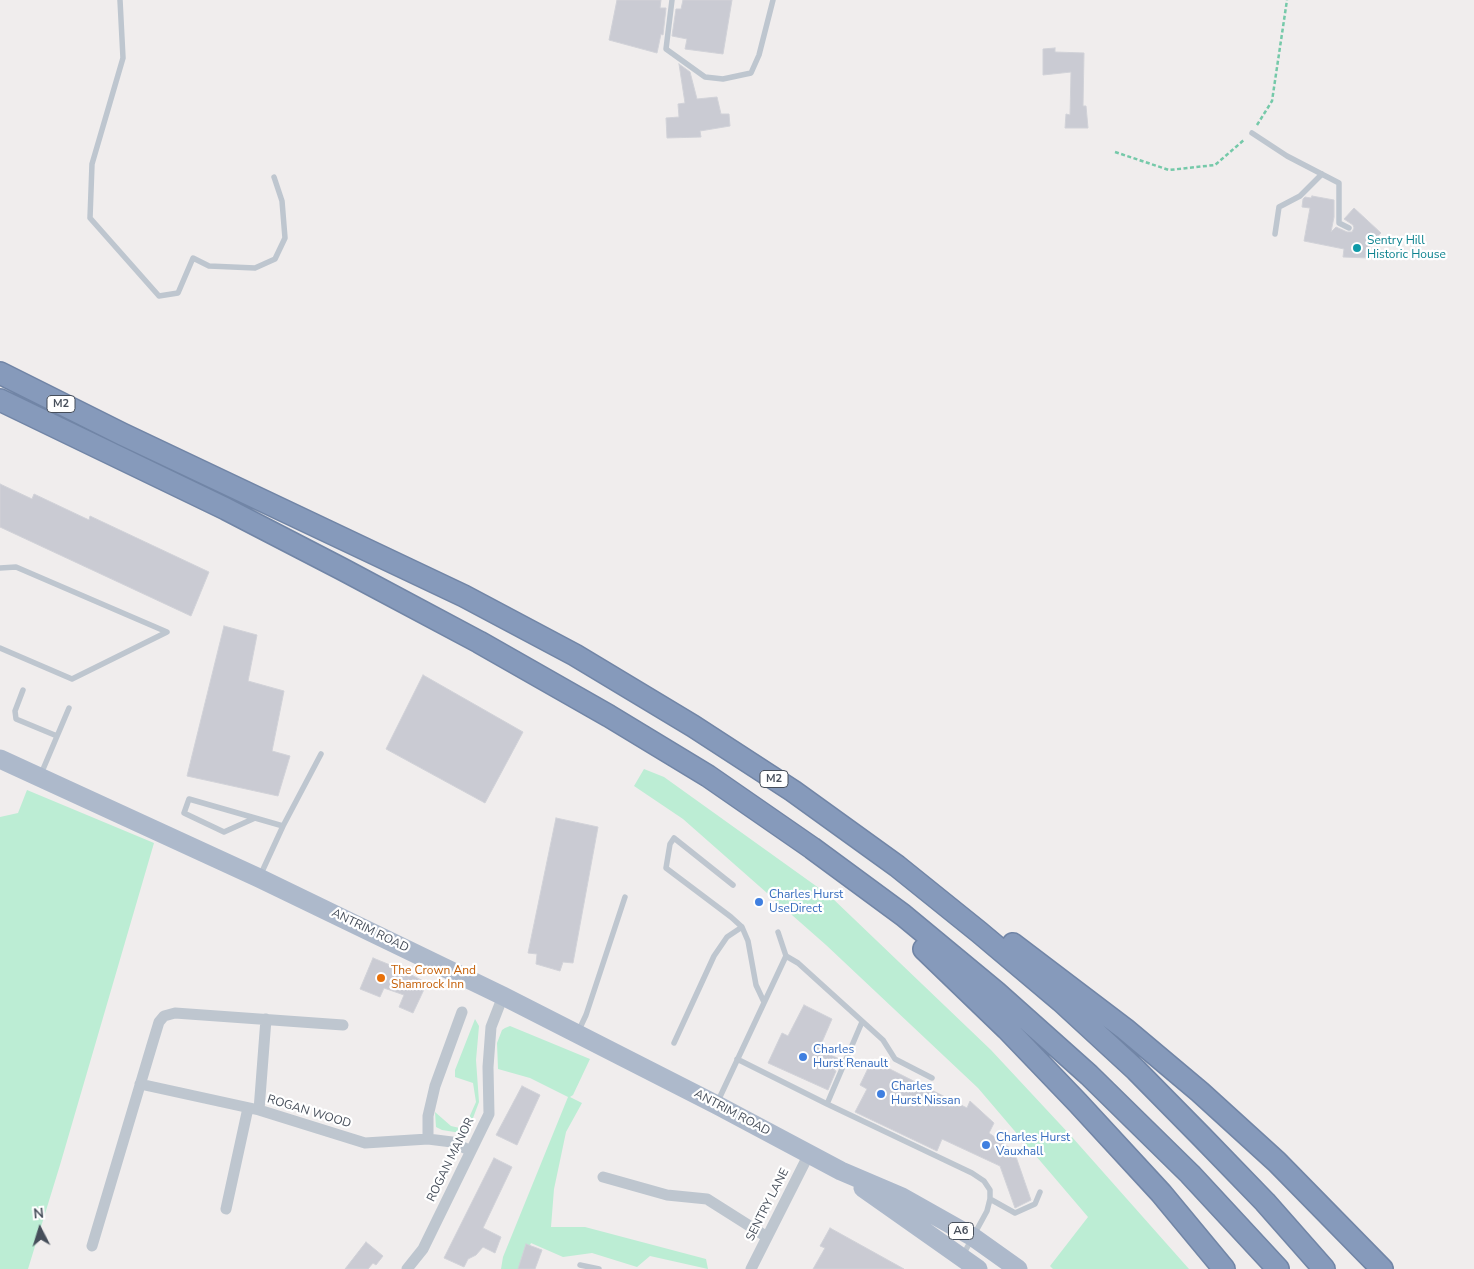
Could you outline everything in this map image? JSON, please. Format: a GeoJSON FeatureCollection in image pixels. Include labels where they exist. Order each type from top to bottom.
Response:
{"type":"FeatureCollection","features":[{"type":"Feature","properties":{"kind":"highway","name":"M2"},"geometry":{"type":"LineString","coordinates":[[0,373],[122,434],[464,596],[575,655],[693,726],[793,791],[897,866],[980,932],[1046,989],[1143,1077],[1265,1202],[1324,1269]]}},
{"type":"Feature","properties":{"kind":"highway","name":"M2"},"geometry":{"type":"LineString","coordinates":[[0,400],[226,510],[350,573],[479,642],[609,716],[708,776],[812,848],[903,915],[996,992],[1103,1088],[1190,1174],[1278,1269]]}},
{"type":"Feature","properties":{"kind":"highway"},"geometry":{"type":"LineString","coordinates":[[693,726],[780,778],[866,835],[1125,1029],[1200,1092],[1277,1162],[1382,1269]]}},
{"type":"Feature","properties":{"kind":"highway"},"geometry":{"type":"LineString","coordinates":[[708,776],[826,866],[918,943],[1007,1029],[1078,1103],[1161,1194],[1224,1269]]}},
{"type":"Feature","properties":{"kind":"main road","name":"ANTRIM ROAD"},"geometry":{"type":"LineString","coordinates":[[0,759],[259,878],[503,996],[841,1171],[902,1197],[973,1238],[1018,1269]]}},
{"type":"Feature","properties":{"kind":"main road","name":"ANTRIM ROAD"},"geometry":{"type":"LineString","coordinates":[[841,1171],[978,1269]]}},
{"type":"Feature","properties":{"kind":"street","name":"ROGAN MANOR"},"geometry":{"type":"LineString","coordinates":[[407,1269],[423,1249],[489,1114],[488,1066],[491,1027],[503,996]]}},
{"type":"Feature","properties":{"kind":"street"},"geometry":{"type":"LineString","coordinates":[[92,1246],[159,1022],[164,1016],[175,1012],[343,1025]]}},
{"type":"Feature","properties":{"kind":"street"},"geometry":{"type":"LineString","coordinates":[[428,1139],[428,1116],[435,1086],[462,1012]]}},
{"type":"Feature","properties":{"kind":"street"},"geometry":{"type":"LineString","coordinates":[[226,1208],[253,1109],[266,1019]]}},
{"type":"Feature","properties":{"kind":"street","name":"ROGAN WOOD"},"geometry":{"type":"LineString","coordinates":[[140,1084],[253,1109],[365,1143],[428,1139],[452,1142],[471,1151]]}},
{"type":"Feature","properties":{"kind":"street","name":"SENTRY LANE"},"geometry":{"type":"LineString","coordinates":[[751,1269],[809,1154]]}},
{"type":"Feature","properties":{"kind":"street"},"geometry":{"type":"LineString","coordinates":[[603,1177],[667,1195],[707,1199],[767,1237]]}},
{"type":"Feature","properties":{"kind":"lane"},"geometry":{"type":"LineString","coordinates":[[120,0],[123,58],[92,164],[90,218],[160,296],[178,293],[192,258],[208,266],[255,268],[275,259],[285,238],[282,201],[274,177]]}},
{"type":"Feature","properties":{"kind":"lane"},"geometry":{"type":"LineString","coordinates":[[672,0],[666,50],[705,77],[723,79],[751,73],[759,55],[773,0]]}},
{"type":"Feature","properties":{"kind":"lane"},"geometry":{"type":"LineString","coordinates":[[1252,134],[1287,156],[1339,183],[1339,223],[1349,228]]}},
{"type":"Feature","properties":{"kind":"lane"},"geometry":{"type":"LineString","coordinates":[[1275,234],[1279,207],[1300,196],[1322,174]]}},
{"type":"Feature","properties":{"kind":"lane"},"geometry":{"type":"LineString","coordinates":[[0,568],[16,567],[166,632],[72,679],[0,648]]}},
{"type":"Feature","properties":{"kind":"lane"},"geometry":{"type":"LineString","coordinates":[[22,690],[15,711],[16,719],[57,736]]}},
{"type":"Feature","properties":{"kind":"lane"},"geometry":{"type":"LineString","coordinates":[[40,776],[69,708]]}},
{"type":"Feature","properties":{"kind":"lane"},"geometry":{"type":"LineString","coordinates":[[259,878],[283,826],[321,754]]}},
{"type":"Feature","properties":{"kind":"lane"},"geometry":{"type":"LineString","coordinates":[[255,818],[224,832],[184,813],[189,799],[283,826]]}},
{"type":"Feature","properties":{"kind":"lane"},"geometry":{"type":"LineString","coordinates":[[733,885],[674,838],[670,844],[666,868],[742,927],[748,941],[756,985],[764,1002]]}},
{"type":"Feature","properties":{"kind":"lane"},"geometry":{"type":"LineString","coordinates":[[576,1034],[586,1015],[625,897]]}},
{"type":"Feature","properties":{"kind":"lane"},"geometry":{"type":"LineString","coordinates":[[674,1043],[714,956],[727,937],[742,927]]}},
{"type":"Feature","properties":{"kind":"lane"},"geometry":{"type":"LineString","coordinates":[[778,932],[786,956],[798,963],[883,1040],[895,1059],[932,1078]]}},
{"type":"Feature","properties":{"kind":"lane"},"geometry":{"type":"LineString","coordinates":[[716,1105],[786,956]]}},
{"type":"Feature","properties":{"kind":"lane"},"geometry":{"type":"LineString","coordinates":[[827,1104],[862,1022]]}},
{"type":"Feature","properties":{"kind":"lane"},"geometry":{"type":"LineString","coordinates":[[737,1059],[972,1173],[984,1181],[990,1190],[987,1211],[962,1257]]}},
{"type":"Feature","properties":{"kind":"lane"},"geometry":{"type":"LineString","coordinates":[[990,1199],[1015,1213],[1036,1204],[1040,1192]]}},
{"type":"Feature","properties":{"kind":"lane"},"geometry":{"type":"LineString","coordinates":[[580,1264],[599,1269]]}},
{"type":"Feature","properties":{"kind":"path"},"geometry":{"type":"LineString","coordinates":[[1115,152],[1169,170],[1214,165],[1252,134],[1272,101],[1287,0]]}},
{"type":"Feature","properties":{"kind":"green space"},"geometry":{"type":"Polygon","coordinates":[[[644,769],[664,777],[830,896],[991,1050],[1072,1137],[1189,1269],[1053,1269],[1050,1266],[1088,1217],[978,1088],[826,945],[683,819],[634,786],[644,769]]]}},
{"type":"Feature","properties":{"kind":"green space"},"geometry":{"type":"Polygon","coordinates":[[[27,790],[154,843],[28,1269],[0,1269],[0,817],[18,813],[27,790]]]}},
{"type":"Feature","properties":{"kind":"green space"},"geometry":{"type":"Polygon","coordinates":[[[475,1019],[479,1026],[476,1060],[479,1102],[467,1134],[442,1130],[436,1127],[435,1112],[451,1126],[464,1129],[476,1102],[473,1083],[455,1077],[455,1070],[475,1019]]]}},
{"type":"Feature","properties":{"kind":"green space"},"geometry":{"type":"Polygon","coordinates":[[[510,1026],[590,1059],[573,1095],[570,1097],[582,1103],[566,1132],[554,1189],[551,1227],[585,1227],[706,1259],[708,1269],[650,1256],[637,1267],[592,1253],[563,1257],[531,1243],[519,1269],[501,1269],[503,1257],[568,1097],[530,1078],[498,1069],[497,1043],[502,1030],[510,1026]]]}},
{"type":"Feature","properties":{"kind":"building"},"geometry":{"type":"Polygon","coordinates":[[[617,0],[661,0],[660,8],[666,8],[663,35],[661,34],[657,53],[609,40],[617,0]]]}},
{"type":"Feature","properties":{"kind":"building"},"geometry":{"type":"Polygon","coordinates":[[[683,0],[732,0],[723,54],[685,49],[687,39],[672,36],[676,9],[681,9],[683,0]]]}},
{"type":"Feature","properties":{"kind":"building"},"geometry":{"type":"Polygon","coordinates":[[[1055,48],[1055,52],[1084,53],[1083,106],[1086,106],[1088,128],[1065,128],[1066,114],[1070,115],[1071,72],[1043,75],[1043,49],[1055,48]]]}},
{"type":"Feature","properties":{"kind":"building"},"geometry":{"type":"Polygon","coordinates":[[[679,64],[690,72],[697,99],[717,97],[721,114],[729,114],[730,126],[700,131],[701,137],[667,138],[666,118],[679,117],[678,104],[685,103],[679,64]]]}},
{"type":"Feature","properties":{"kind":"building"},"geometry":{"type":"Polygon","coordinates":[[[1312,196],[1334,200],[1334,217],[1331,232],[1336,227],[1352,232],[1353,225],[1344,219],[1354,208],[1381,233],[1370,244],[1369,258],[1343,257],[1344,249],[1304,241],[1310,208],[1302,207],[1303,199],[1305,197],[1311,198],[1312,196]]]}},
{"type":"Feature","properties":{"kind":"building"},"geometry":{"type":"Polygon","coordinates":[[[0,484],[32,499],[34,494],[89,520],[90,516],[209,572],[191,616],[0,527],[0,484]]]}},
{"type":"Feature","properties":{"kind":"building"},"geometry":{"type":"Polygon","coordinates":[[[224,626],[257,635],[248,681],[284,691],[272,751],[290,756],[278,796],[187,776],[224,626]]]}},
{"type":"Feature","properties":{"kind":"building"},"geometry":{"type":"Polygon","coordinates":[[[423,675],[523,732],[485,803],[386,749],[423,675]]]}},
{"type":"Feature","properties":{"kind":"building"},"geometry":{"type":"Polygon","coordinates":[[[556,818],[598,827],[573,963],[563,962],[560,971],[536,964],[537,954],[528,953],[556,818]]]}},
{"type":"Feature","properties":{"kind":"building"},"geometry":{"type":"Polygon","coordinates":[[[373,958],[427,983],[413,1013],[399,1007],[404,995],[384,988],[380,997],[360,989],[373,958]]]}},
{"type":"Feature","properties":{"kind":"building"},"geometry":{"type":"Polygon","coordinates":[[[804,1005],[832,1019],[819,1049],[839,1059],[828,1090],[768,1063],[782,1033],[788,1036],[804,1005]]]}},
{"type":"Feature","properties":{"kind":"building"},"geometry":{"type":"Polygon","coordinates":[[[872,1060],[967,1108],[970,1101],[994,1123],[989,1133],[1014,1151],[1031,1200],[1015,1208],[1000,1166],[942,1139],[937,1151],[855,1112],[867,1089],[860,1085],[872,1060]]]}},
{"type":"Feature","properties":{"kind":"building"},"geometry":{"type":"Polygon","coordinates":[[[522,1086],[540,1095],[517,1145],[496,1135],[522,1086]]]}},
{"type":"Feature","properties":{"kind":"building"},"geometry":{"type":"Polygon","coordinates":[[[494,1158],[512,1167],[483,1228],[501,1237],[495,1253],[483,1247],[476,1255],[468,1259],[464,1267],[444,1258],[494,1158]]]}},
{"type":"Feature","properties":{"kind":"building"},"geometry":{"type":"Polygon","coordinates":[[[830,1228],[904,1269],[813,1269],[825,1248],[820,1246],[830,1228]]]}},
{"type":"Feature","properties":{"kind":"building"},"geometry":{"type":"Polygon","coordinates":[[[366,1242],[383,1256],[376,1265],[373,1263],[368,1269],[345,1269],[366,1242]]]}},
{"type":"Feature","properties":{"kind":"building"},"geometry":{"type":"Polygon","coordinates":[[[526,1244],[542,1250],[535,1269],[518,1269],[526,1244]]]}},
{"type":"Feature","properties":{"kind":"place","name":"Sentry Hill Historic House"},"geometry":{"type":"Point","coordinates":[1357,248]}},
{"type":"Feature","properties":{"kind":"place","name":"Charles Hurst UseDirect"},"geometry":{"type":"Point","coordinates":[759,902]}},
{"type":"Feature","properties":{"kind":"place","name":"The Crown And Shamrock Inn"},"geometry":{"type":"Point","coordinates":[381,978]}},
{"type":"Feature","properties":{"kind":"place","name":"Charles Hurst Renault"},"geometry":{"type":"Point","coordinates":[803,1057]}},
{"type":"Feature","properties":{"kind":"place","name":"Charles Hurst Nissan"},"geometry":{"type":"Point","coordinates":[881,1094]}},
{"type":"Feature","properties":{"kind":"place","name":"Charles Hurst Vauxhall"},"geometry":{"type":"Point","coordinates":[986,1145]}}]}
